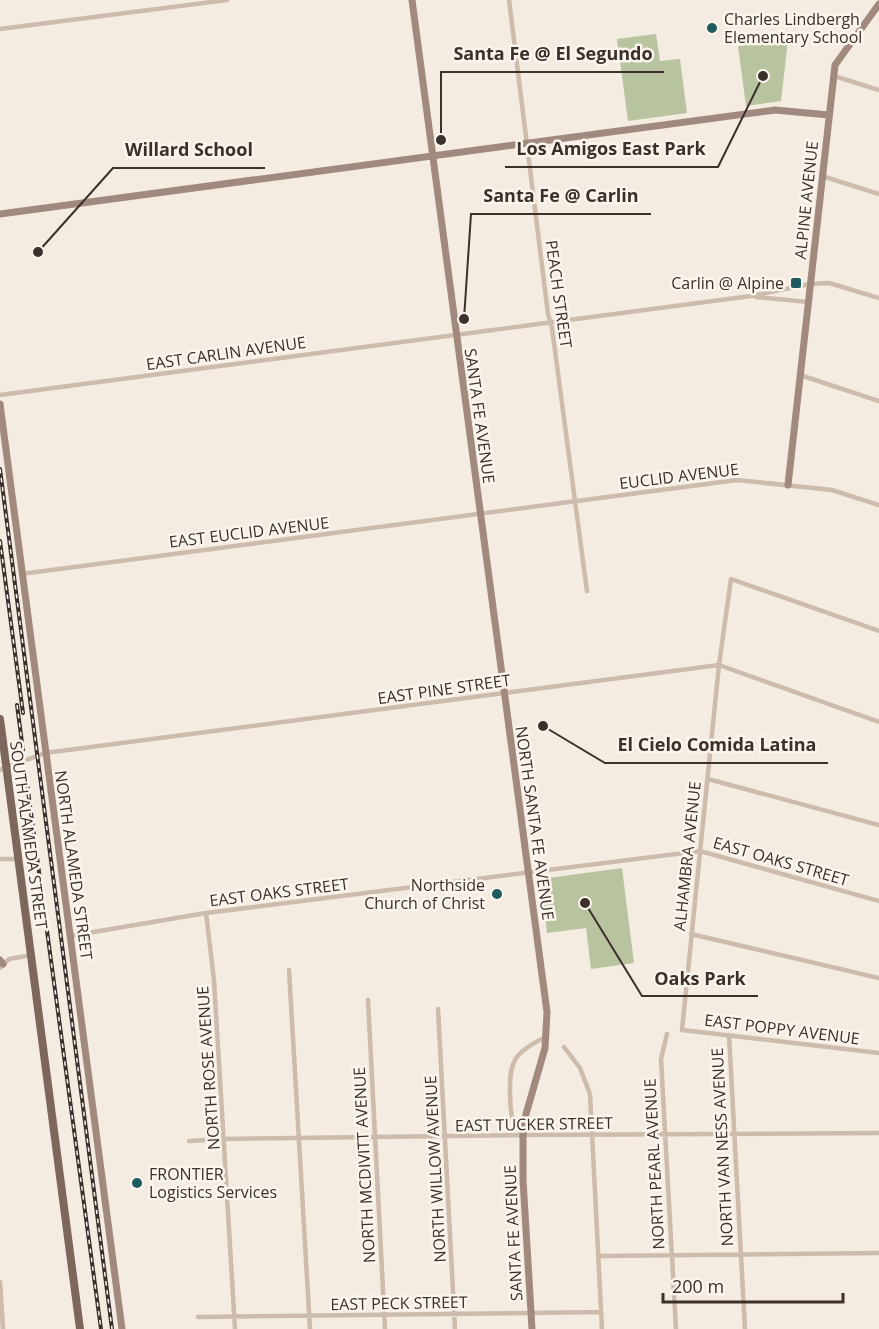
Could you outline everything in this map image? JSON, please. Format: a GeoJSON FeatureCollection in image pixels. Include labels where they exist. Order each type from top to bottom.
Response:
{"type":"FeatureCollection","features":[{"type":"Feature","properties":{"kind":"main road","name":"SOUTH ALAMEDA STREET"},"geometry":{"type":"LineString","coordinates":[[0,719],[3,770],[32,955]]}},
{"type":"Feature","properties":{"kind":"main road"},"geometry":{"type":"LineString","coordinates":[[32,955],[80,1329]]}},
{"type":"Feature","properties":{"kind":"street"},"geometry":{"type":"LineString","coordinates":[[0,29],[227,0]]}},
{"type":"Feature","properties":{"kind":"street","name":"SANTA FE AVENUE"},"geometry":{"type":"LineString","coordinates":[[412,0],[480,514]]}},
{"type":"Feature","properties":{"kind":"street","name":"PEACH STREET"},"geometry":{"type":"LineString","coordinates":[[509,0],[548,314],[551,322],[586,591]]}},
{"type":"Feature","properties":{"kind":"street","name":"ALPINE AVENUE"},"geometry":{"type":"LineString","coordinates":[[788,485],[836,63],[879,4]]}},
{"type":"Feature","properties":{"kind":"street"},"geometry":{"type":"LineString","coordinates":[[834,76],[879,90]]}},
{"type":"Feature","properties":{"kind":"street"},"geometry":{"type":"LineString","coordinates":[[0,214],[775,110],[829,115]]}},
{"type":"Feature","properties":{"kind":"street"},"geometry":{"type":"LineString","coordinates":[[822,176],[879,194]]}},
{"type":"Feature","properties":{"kind":"street"},"geometry":{"type":"LineString","coordinates":[[751,296],[810,284],[834,283],[879,298]]}},
{"type":"Feature","properties":{"kind":"street"},"geometry":{"type":"LineString","coordinates":[[751,296],[808,302]]}},
{"type":"Feature","properties":{"kind":"street","name":"EAST CARLIN AVENUE"},"geometry":{"type":"LineString","coordinates":[[0,395],[751,296]]}},
{"type":"Feature","properties":{"kind":"street"},"geometry":{"type":"LineString","coordinates":[[800,375],[879,401]]}},
{"type":"Feature","properties":{"kind":"street","name":"NORTH ALAMEDA STREET"},"geometry":{"type":"LineString","coordinates":[[0,404],[122,1329]]}},
{"type":"Feature","properties":{"kind":"street","name":"EUCLID AVENUE"},"geometry":{"type":"LineString","coordinates":[[480,514],[737,480],[832,490],[879,505]]}},
{"type":"Feature","properties":{"kind":"street","name":"EAST EUCLID AVENUE"},"geometry":{"type":"LineString","coordinates":[[21,574],[480,514]]}},
{"type":"Feature","properties":{"kind":"street","name":"NORTH SANTA FE AVENUE"},"geometry":{"type":"LineString","coordinates":[[480,514],[547,1012],[546,1037],[526,1114],[523,1135]]}},
{"type":"Feature","properties":{"kind":"street","name":"ALHAMBRA AVENUE"},"geometry":{"type":"LineString","coordinates":[[682,1030],[719,665],[731,579],[879,631]]}},
{"type":"Feature","properties":{"kind":"street","name":"EAST PINE STREET"},"geometry":{"type":"LineString","coordinates":[[3,770],[45,753],[719,665],[879,722]]}},
{"type":"Feature","properties":{"kind":"street"},"geometry":{"type":"LineString","coordinates":[[708,779],[879,825]]}},
{"type":"Feature","properties":{"kind":"street","name":"EAST OAKS STREET"},"geometry":{"type":"LineString","coordinates":[[70,936],[206,914],[700,850],[879,901]]}},
{"type":"Feature","properties":{"kind":"street"},"geometry":{"type":"LineString","coordinates":[[0,859],[17,859]]}},
{"type":"Feature","properties":{"kind":"street","name":"NORTH ROSE AVENUE"},"geometry":{"type":"LineString","coordinates":[[206,914],[214,980],[235,1329]]}},
{"type":"Feature","properties":{"kind":"street"},"geometry":{"type":"LineString","coordinates":[[691,934],[879,978]]}},
{"type":"Feature","properties":{"kind":"street"},"geometry":{"type":"LineString","coordinates":[[1,964],[9,959],[32,955]]}},
{"type":"Feature","properties":{"kind":"street"},"geometry":{"type":"LineString","coordinates":[[289,970],[310,1329]]}},
{"type":"Feature","properties":{"kind":"street","name":"NORTH MCDIVITT AVENUE"},"geometry":{"type":"LineString","coordinates":[[368,1000],[385,1329]]}},
{"type":"Feature","properties":{"kind":"street","name":"NORTH WILLOW AVENUE"},"geometry":{"type":"LineString","coordinates":[[438,1009],[455,1329]]}},
{"type":"Feature","properties":{"kind":"street","name":"EAST POPPY AVENUE"},"geometry":{"type":"LineString","coordinates":[[682,1030],[879,1053]]}},
{"type":"Feature","properties":{"kind":"street","name":"NORTH PEARL AVENUE"},"geometry":{"type":"LineString","coordinates":[[667,1034],[661,1059],[676,1329]]}},
{"type":"Feature","properties":{"kind":"street","name":"NORTH VAN NESS AVENUE"},"geometry":{"type":"LineString","coordinates":[[729,1035],[745,1329]]}},
{"type":"Feature","properties":{"kind":"street"},"geometry":{"type":"LineString","coordinates":[[523,1135],[511,1119],[511,1064],[531,1044],[546,1037]]}},
{"type":"Feature","properties":{"kind":"street"},"geometry":{"type":"LineString","coordinates":[[564,1047],[580,1068],[590,1094],[594,1135],[602,1329]]}},
{"type":"Feature","properties":{"kind":"street","name":"EAST TUCKER STREET"},"geometry":{"type":"LineString","coordinates":[[189,1141],[374,1136],[879,1133]]}},
{"type":"Feature","properties":{"kind":"street","name":"SANTA FE AVENUE"},"geometry":{"type":"LineString","coordinates":[[523,1135],[523,1180],[532,1329]]}},
{"type":"Feature","properties":{"kind":"street"},"geometry":{"type":"LineString","coordinates":[[599,1256],[879,1253]]}},
{"type":"Feature","properties":{"kind":"street"},"geometry":{"type":"LineString","coordinates":[[0,1282],[3,1329]]}},
{"type":"Feature","properties":{"kind":"street","name":"EAST PECK STREET"},"geometry":{"type":"LineString","coordinates":[[198,1317],[601,1312]]}},
{"type":"Feature","properties":{"kind":"green space"},"geometry":{"type":"Polygon","coordinates":[[[656,34],[660,61],[680,59],[687,113],[628,121],[617,39],[656,34]]]}},
{"type":"Feature","properties":{"kind":"green space"},"geometry":{"type":"Polygon","coordinates":[[[788,40],[781,101],[746,106],[738,46],[788,40]]]}},
{"type":"Feature","properties":{"kind":"green space"},"geometry":{"type":"Polygon","coordinates":[[[622,868],[634,963],[591,969],[586,928],[547,933],[541,879],[622,868]]]}},
{"type":"Feature","properties":{"kind":"railway"},"geometry":{"type":"LineString","coordinates":[[0,469],[112,1329]]}},
{"type":"Feature","properties":{"kind":"railway"},"geometry":{"type":"LineString","coordinates":[[0,541],[23,713]]}},
{"type":"Feature","properties":{"kind":"railway"},"geometry":{"type":"LineString","coordinates":[[17,705],[23,750]]}},
{"type":"Feature","properties":{"kind":"railway"},"geometry":{"type":"LineString","coordinates":[[26,776],[101,1329]]}},
{"type":"Feature","properties":{"kind":"place","name":"Charles Lindbergh Elementary School"},"geometry":{"type":"Point","coordinates":[712,28]}},
{"type":"Feature","properties":{"kind":"place","name":"Los Amigos East Park"},"geometry":{"type":"Point","coordinates":[763,76]}},
{"type":"Feature","properties":{"kind":"place","name":"Santa Fe @ El Segundo"},"geometry":{"type":"Point","coordinates":[441,140]}},
{"type":"Feature","properties":{"kind":"place","name":"Willard School"},"geometry":{"type":"Point","coordinates":[38,252]}},
{"type":"Feature","properties":{"kind":"place","name":"Carlin @ Alpine"},"geometry":{"type":"Point","coordinates":[796,283]}},
{"type":"Feature","properties":{"kind":"place","name":"Santa Fe @ Carlin"},"geometry":{"type":"Point","coordinates":[464,319]}},
{"type":"Feature","properties":{"kind":"place","name":"El Cielo Comida Latina"},"geometry":{"type":"Point","coordinates":[543,726]}},
{"type":"Feature","properties":{"kind":"place","name":"Northside Church of Christ"},"geometry":{"type":"Point","coordinates":[497,894]}},
{"type":"Feature","properties":{"kind":"place","name":"Oaks Park"},"geometry":{"type":"Point","coordinates":[585,903]}},
{"type":"Feature","properties":{"kind":"place","name":"FRONTIER Logistics Services"},"geometry":{"type":"Point","coordinates":[137,1183]}}]}
